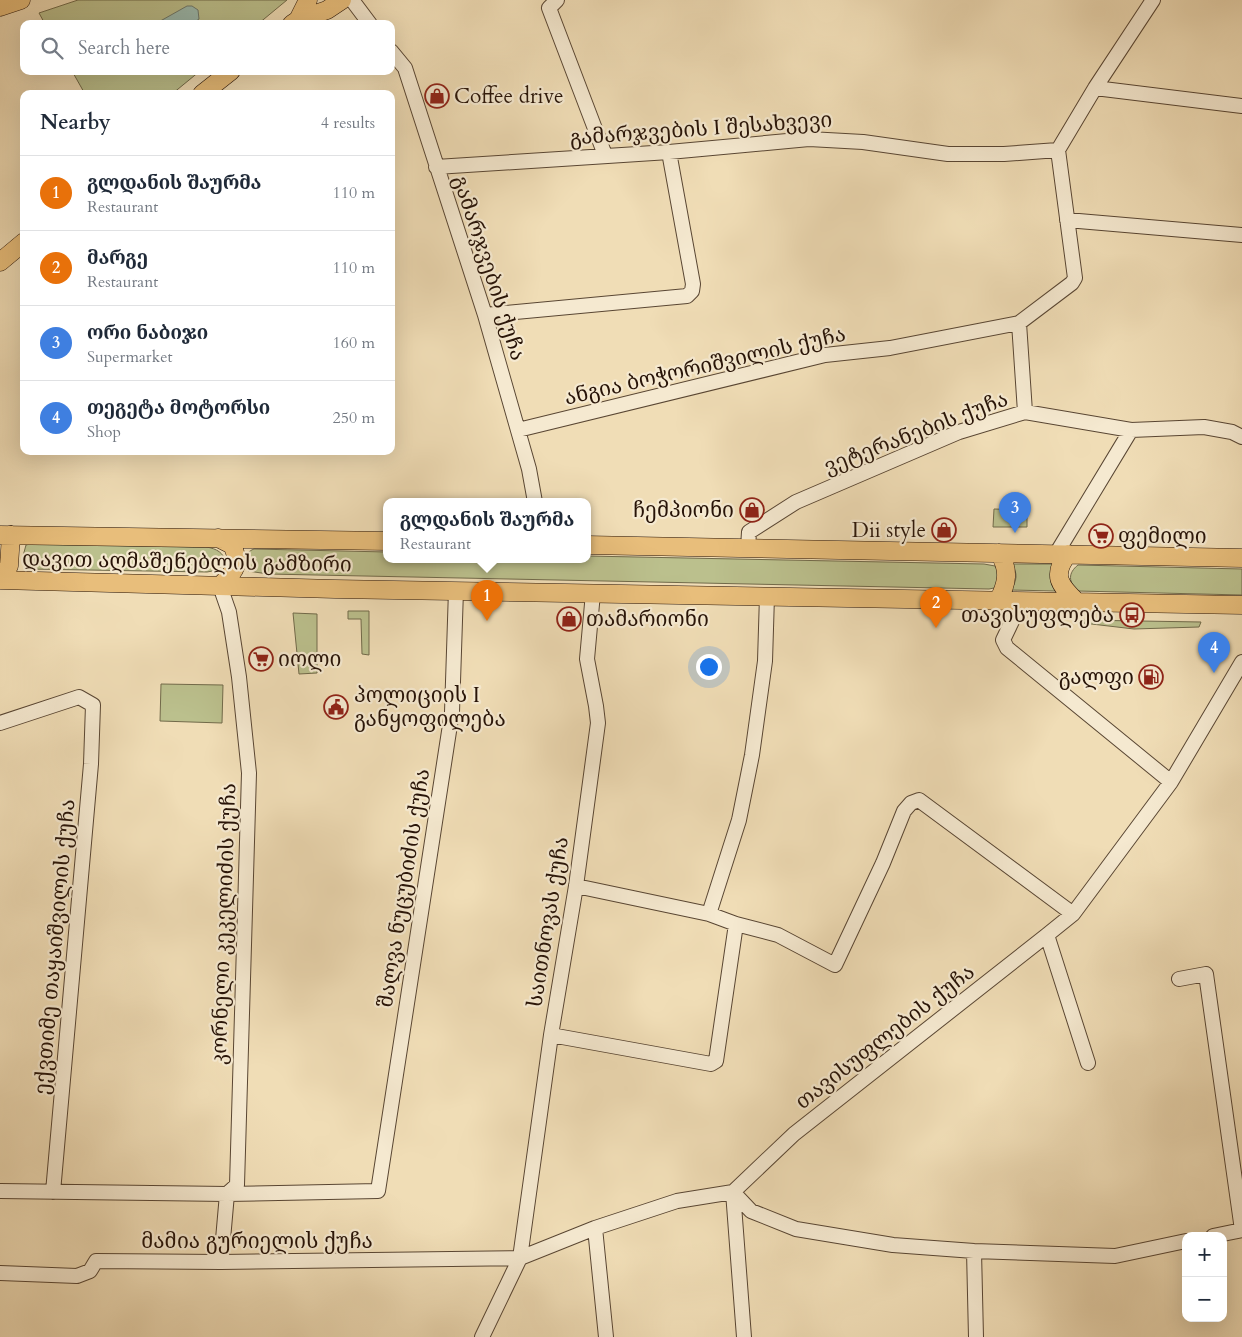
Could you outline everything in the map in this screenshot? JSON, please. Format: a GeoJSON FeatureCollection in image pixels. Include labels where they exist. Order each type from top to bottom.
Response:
{"type":"FeatureCollection","features":[{"type":"Feature","properties":{"kind":"main road"},"geometry":{"type":"LineString","coordinates":[[0,7],[21,0]]}},
{"type":"Feature","properties":{"kind":"main road"},"geometry":{"type":"LineString","coordinates":[[296,20],[308,0]]}},
{"type":"Feature","properties":{"kind":"main road"},"geometry":{"type":"LineString","coordinates":[[300,20],[327,10],[342,0]]}},
{"type":"Feature","properties":{"kind":"main road"},"geometry":{"type":"LineString","coordinates":[[207,90],[226,75]]}},
{"type":"Feature","properties":{"kind":"main road"},"geometry":{"type":"LineString","coordinates":[[0,262],[20,245]]}},
{"type":"Feature","properties":{"kind":"main road"},"geometry":{"type":"LineString","coordinates":[[0,580],[10,566],[6,535]]}},
{"type":"Feature","properties":{"kind":"main road","name":"დავით აღმაშენებლის გამზირი"},"geometry":{"type":"LineString","coordinates":[[6,535],[383,541]]}},
{"type":"Feature","properties":{"kind":"main road"},"geometry":{"type":"LineString","coordinates":[[218,538],[232,545],[236,560],[235,570],[220,586]]}},
{"type":"Feature","properties":{"kind":"main road"},"geometry":{"type":"LineString","coordinates":[[591,545],[1242,558]]}},
{"type":"Feature","properties":{"kind":"main road"},"geometry":{"type":"LineString","coordinates":[[999,553],[1006,564],[1007,576],[1004,589],[1006,601]]}},
{"type":"Feature","properties":{"kind":"main road"},"geometry":{"type":"LineString","coordinates":[[1062,554],[1058,577],[1064,590],[1077,602]]}},
{"type":"Feature","properties":{"kind":"main road","name":"დავით აღმაშენებლის გამზირი"},"geometry":{"type":"LineString","coordinates":[[0,580],[1242,606]]}},
{"type":"Feature","properties":{"kind":"street"},"geometry":{"type":"LineString","coordinates":[[352,0],[367,20]]}},
{"type":"Feature","properties":{"kind":"street"},"geometry":{"type":"LineString","coordinates":[[1025,412],[1019,323],[1072,283],[1075,278],[1058,150],[1095,88],[1153,0]]}},
{"type":"Feature","properties":{"kind":"street"},"geometry":{"type":"LineString","coordinates":[[553,4],[605,155]]}},
{"type":"Feature","properties":{"kind":"street","name":"გამარჯვების ქუჩა"},"geometry":{"type":"LineString","coordinates":[[395,56],[405,68],[436,167],[486,314],[530,469],[534,498]]}},
{"type":"Feature","properties":{"kind":"street"},"geometry":{"type":"LineString","coordinates":[[1095,88],[1242,106]]}},
{"type":"Feature","properties":{"kind":"street","name":"გამარჯვების I შესახვევი"},"geometry":{"type":"LineString","coordinates":[[436,167],[669,152],[808,139],[863,142],[948,154],[1004,154],[1058,150]]}},
{"type":"Feature","properties":{"kind":"street"},"geometry":{"type":"LineString","coordinates":[[486,314],[687,296],[692,291],[693,284],[669,152]]}},
{"type":"Feature","properties":{"kind":"street"},"geometry":{"type":"LineString","coordinates":[[1067,220],[1242,235]]}},
{"type":"Feature","properties":{"kind":"street","name":"ანგია ბოჭორიშვილის ქუჩა"},"geometry":{"type":"LineString","coordinates":[[518,430],[826,355],[890,348],[1019,323]]}},
{"type":"Feature","properties":{"kind":"street","name":"ვეტერანების ქუჩა"},"geometry":{"type":"LineString","coordinates":[[748,548],[749,532],[796,502],[959,432],[1025,412],[1131,430],[1204,427],[1232,432],[1242,437]]}},
{"type":"Feature","properties":{"kind":"street"},"geometry":{"type":"LineString","coordinates":[[1062,554],[1131,430]]}},
{"type":"Feature","properties":{"kind":"street","name":"კორნელი კეკელიძის ქუჩა"},"geometry":{"type":"LineString","coordinates":[[220,586],[231,621],[249,773],[237,1185],[227,1194],[221,1262]]}},
{"type":"Feature","properties":{"kind":"street","name":"შალვა ნუცუბიძის ქუჩა"},"geometry":{"type":"LineString","coordinates":[[227,1194],[378,1192],[452,712],[456,590]]}},
{"type":"Feature","properties":{"kind":"street","name":"საითნოვას ქუჩა"},"geometry":{"type":"LineString","coordinates":[[520,1258],[551,1035],[576,886],[598,724],[587,658],[593,593]]}},
{"type":"Feature","properties":{"kind":"street"},"geometry":{"type":"LineString","coordinates":[[709,914],[739,820],[752,755],[765,661],[766,596]]}},
{"type":"Feature","properties":{"kind":"street"},"geometry":{"type":"LineString","coordinates":[[1006,601],[1014,617],[1003,640],[1007,648],[1171,782]]}},
{"type":"Feature","properties":{"kind":"street","name":"თავისუფლების ქუჩა"},"geometry":{"type":"LineString","coordinates":[[733,1192],[794,1134],[1048,935],[1072,914],[1171,782],[1242,662]]}},
{"type":"Feature","properties":{"kind":"street","name":"ექვთიმე თაყაიშვილის ქუჩა"},"geometry":{"type":"LineString","coordinates":[[0,723],[79,697],[94,706],[91,764],[53,1192]]}},
{"type":"Feature","properties":{"kind":"street"},"geometry":{"type":"LineString","coordinates":[[576,886],[709,914],[736,924],[778,935],[835,965],[883,864],[904,811],[911,803],[919,800],[1072,914]]}},
{"type":"Feature","properties":{"kind":"street"},"geometry":{"type":"LineString","coordinates":[[551,1035],[711,1064],[716,1061],[736,924]]}},
{"type":"Feature","properties":{"kind":"street"},"geometry":{"type":"LineString","coordinates":[[1048,935],[1088,1063]]}},
{"type":"Feature","properties":{"kind":"street"},"geometry":{"type":"LineString","coordinates":[[1179,978],[1206,974],[1242,1230],[1227,1233]]}},
{"type":"Feature","properties":{"kind":"street"},"geometry":{"type":"LineString","coordinates":[[0,1191],[227,1194]]}},
{"type":"Feature","properties":{"kind":"street"},"geometry":{"type":"LineString","coordinates":[[482,1337],[520,1258],[595,1228],[677,1201],[733,1192]]}},
{"type":"Feature","properties":{"kind":"street"},"geometry":{"type":"LineString","coordinates":[[733,1192],[751,1211],[796,1229],[893,1245],[974,1251],[1115,1256],[1182,1243]]}},
{"type":"Feature","properties":{"kind":"street"},"geometry":{"type":"LineString","coordinates":[[733,1192],[744,1337]]}},
{"type":"Feature","properties":{"kind":"street"},"geometry":{"type":"LineString","coordinates":[[595,1228],[606,1337]]}},
{"type":"Feature","properties":{"kind":"street"},"geometry":{"type":"LineString","coordinates":[[974,1251],[976,1337]]}},
{"type":"Feature","properties":{"kind":"street","name":"მამია გურიელის ქუჩა"},"geometry":{"type":"LineString","coordinates":[[0,1273],[77,1276],[90,1271],[96,1261],[221,1262],[520,1258]]}},
{"type":"Feature","properties":{"kind":"green space"},"geometry":{"type":"Polygon","coordinates":[[[78,0],[287,0],[263,20],[43,20],[39,13],[78,0]]]}},
{"type":"Feature","properties":{"kind":"green space"},"geometry":{"type":"Polygon","coordinates":[[[74,75],[195,75],[177,90],[83,90],[74,75]]]}},
{"type":"Feature","properties":{"kind":"green space"},"geometry":{"type":"Polygon","coordinates":[[[994,509],[1027,510],[1027,527],[993,527],[994,509]]]}},
{"type":"Feature","properties":{"kind":"green space"},"geometry":{"type":"Polygon","coordinates":[[[26,545],[206,547],[219,552],[223,555],[224,560],[220,567],[207,572],[29,569],[25,567],[23,556],[26,545]]]}},
{"type":"Feature","properties":{"kind":"green space"},"geometry":{"type":"Polygon","coordinates":[[[254,549],[383,552],[383,563],[591,563],[591,556],[984,564],[995,566],[998,571],[997,585],[989,589],[268,574],[248,571],[245,565],[245,558],[254,549]]]}},
{"type":"Feature","properties":{"kind":"green space"},"geometry":{"type":"Polygon","coordinates":[[[1012,564],[1056,564],[1050,578],[1055,591],[1011,590],[1016,577],[1012,564]]]}},
{"type":"Feature","properties":{"kind":"green space"},"geometry":{"type":"Polygon","coordinates":[[[1078,565],[1242,569],[1242,595],[1078,591],[1070,578],[1072,571],[1078,565]]]}},
{"type":"Feature","properties":{"kind":"green space"},"geometry":{"type":"Polygon","coordinates":[[[348,611],[369,611],[369,655],[362,654],[361,619],[348,619],[348,611]]]}},
{"type":"Feature","properties":{"kind":"green space"},"geometry":{"type":"Polygon","coordinates":[[[293,613],[317,614],[317,673],[299,674],[293,613]]]}},
{"type":"Feature","properties":{"kind":"green space"},"geometry":{"type":"Polygon","coordinates":[[[1080,620],[1201,622],[1199,627],[1134,629],[1083,623],[1080,620]]]}},
{"type":"Feature","properties":{"kind":"green space"},"geometry":{"type":"Polygon","coordinates":[[[161,684],[223,685],[222,723],[160,721],[161,684]]]}},
{"type":"Feature","properties":{"kind":"water"},"geometry":{"type":"Polygon","coordinates":[[[187,6],[192,6],[198,10],[198,20],[162,20],[187,6]]]}},
{"type":"Feature","properties":{"kind":"place","name":"Coffee drive"},"geometry":{"type":"Point","coordinates":[437,96]}},
{"type":"Feature","properties":{"kind":"place","name":"ჩემპიონი"},"geometry":{"type":"Point","coordinates":[752,510]}},
{"type":"Feature","properties":{"kind":"place","name":"Dii style"},"geometry":{"type":"Point","coordinates":[944,530]}},
{"type":"Feature","properties":{"kind":"place","name":"ორი ნაბიჯი"},"geometry":{"type":"Point","coordinates":[1015,533]}},
{"type":"Feature","properties":{"kind":"place","name":"ფემილი"},"geometry":{"type":"Point","coordinates":[1101,536]}},
{"type":"Feature","properties":{"kind":"place","name":"თავისუფლება"},"geometry":{"type":"Point","coordinates":[1132,615]}},
{"type":"Feature","properties":{"kind":"place","name":"თამარიონი"},"geometry":{"type":"Point","coordinates":[569,619]}},
{"type":"Feature","properties":{"kind":"place","name":"გლდანის შაურმა"},"geometry":{"type":"Point","coordinates":[487,621]}},
{"type":"Feature","properties":{"kind":"place","name":"მარგე"},"geometry":{"type":"Point","coordinates":[936,628]}},
{"type":"Feature","properties":{"kind":"place","name":"იოლი"},"geometry":{"type":"Point","coordinates":[261,659]}},
{"type":"Feature","properties":{"kind":"place","name":"თეგეტა მოტორსი"},"geometry":{"type":"Point","coordinates":[1214,673]}},
{"type":"Feature","properties":{"kind":"place","name":"გალფი"},"geometry":{"type":"Point","coordinates":[1151,677]}},
{"type":"Feature","properties":{"kind":"place","name":"პოლიციის I განყოფილება"},"geometry":{"type":"Point","coordinates":[336,707]}}]}
